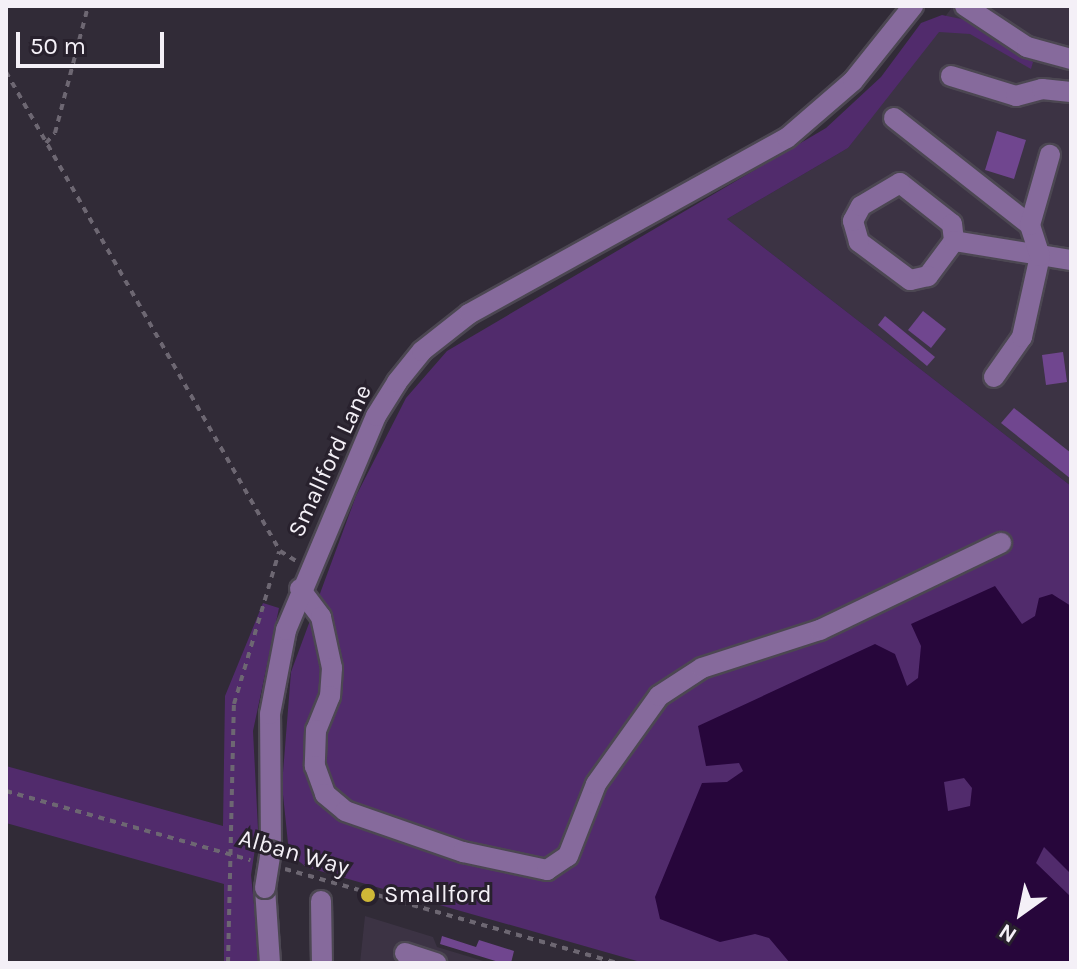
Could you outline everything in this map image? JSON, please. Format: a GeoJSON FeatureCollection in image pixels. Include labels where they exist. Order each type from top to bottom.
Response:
{"type":"FeatureCollection","features":[{"type":"Feature","properties":{"kind":"street","name":"Smallford Lane"},"geometry":{"type":"LineString","coordinates":[[270,963],[265,888],[270,714],[300,589],[376,416],[422,351],[469,314],[787,138],[842,92],[913,6]]}},
{"type":"Feature","properties":{"kind":"street"},"geometry":{"type":"LineString","coordinates":[[965,6],[1027,47],[1071,59]]}},
{"type":"Feature","properties":{"kind":"street"},"geometry":{"type":"LineString","coordinates":[[1042,89],[1050,53]]}},
{"type":"Feature","properties":{"kind":"street"},"geometry":{"type":"LineString","coordinates":[[951,76],[1016,96],[1042,89],[1071,92]]}},
{"type":"Feature","properties":{"kind":"street"},"geometry":{"type":"LineString","coordinates":[[894,118],[1030,225]]}},
{"type":"Feature","properties":{"kind":"street"},"geometry":{"type":"LineString","coordinates":[[994,377],[1022,337],[1040,256],[1030,225],[1050,155]]}},
{"type":"Feature","properties":{"kind":"street"},"geometry":{"type":"LineString","coordinates":[[900,183],[952,224],[954,241],[928,276],[910,280],[859,242],[853,221],[861,206],[900,183]]}},
{"type":"Feature","properties":{"kind":"street"},"geometry":{"type":"LineString","coordinates":[[954,241],[1071,260]]}},
{"type":"Feature","properties":{"kind":"street"},"geometry":{"type":"LineString","coordinates":[[300,589],[321,617],[332,668],[330,696],[316,730],[315,766],[325,794],[345,811],[463,852],[547,870],[568,856],[596,784],[659,696],[702,668],[820,630],[1001,543]]}},
{"type":"Feature","properties":{"kind":"street"},"geometry":{"type":"LineString","coordinates":[[321,901],[322,963]]}},
{"type":"Feature","properties":{"kind":"street"},"geometry":{"type":"LineString","coordinates":[[405,953],[436,963]]}},
{"type":"Feature","properties":{"kind":"path"},"geometry":{"type":"LineString","coordinates":[[46,143],[55,133],[88,6]]}},
{"type":"Feature","properties":{"kind":"path"},"geometry":{"type":"LineString","coordinates":[[6,72],[280,551],[234,704],[227,853],[228,963]]}},
{"type":"Feature","properties":{"kind":"path","name":"Alban Way"},"geometry":{"type":"LineString","coordinates":[[6,791],[227,853],[267,860],[618,963]]}},
{"type":"Feature","properties":{"kind":"shaded area"},"geometry":{"type":"Polygon","coordinates":[[[953,6],[1071,6],[1071,486],[727,219],[848,148],[953,6]]]}},
{"type":"Feature","properties":{"kind":"shaded area"},"geometry":{"type":"Polygon","coordinates":[[[942,15],[966,20],[1033,62],[1031,69],[970,34],[939,32],[848,148],[727,219],[1071,486],[1071,963],[644,963],[306,867],[289,853],[282,785],[291,672],[356,496],[406,398],[447,351],[826,128],[881,77],[921,23],[942,15]]]}},
{"type":"Feature","properties":{"kind":"shaded area"},"geometry":{"type":"Polygon","coordinates":[[[995,586],[1022,624],[1035,616],[1039,598],[1052,594],[1071,606],[1071,874],[1044,847],[1036,863],[1071,897],[1071,963],[790,963],[769,938],[755,934],[720,942],[660,919],[655,897],[702,783],[727,782],[743,771],[739,763],[706,766],[698,726],[875,644],[895,654],[907,686],[918,678],[921,646],[911,624],[995,586]],[[964,778],[944,782],[948,811],[970,806],[972,788],[964,778]]]}},
{"type":"Feature","properties":{"kind":"shaded area"},"geometry":{"type":"Polygon","coordinates":[[[263,603],[279,608],[253,731],[258,829],[251,875],[260,963],[224,963],[224,884],[6,823],[6,766],[223,826],[225,696],[263,603]]]}},
{"type":"Feature","properties":{"kind":"shaded area"},"geometry":{"type":"Polygon","coordinates":[[[365,916],[433,937],[437,947],[490,963],[360,963],[365,916]]]}},
{"type":"Feature","properties":{"kind":"building"},"geometry":{"type":"Polygon","coordinates":[[[997,131],[1026,140],[1014,179],[985,170],[997,131]]]}},
{"type":"Feature","properties":{"kind":"building"},"geometry":{"type":"Polygon","coordinates":[[[923,311],[946,329],[931,348],[908,330],[923,311]]]}},
{"type":"Feature","properties":{"kind":"building"},"geometry":{"type":"Polygon","coordinates":[[[885,316],[935,357],[927,366],[878,325],[885,316]]]}},
{"type":"Feature","properties":{"kind":"building"},"geometry":{"type":"Polygon","coordinates":[[[1063,352],[1067,382],[1046,385],[1042,355],[1063,352]]]}},
{"type":"Feature","properties":{"kind":"building"},"geometry":{"type":"Polygon","coordinates":[[[1014,408],[1071,453],[1071,479],[1001,423],[1014,408]]]}},
{"type":"Feature","properties":{"kind":"building"},"geometry":{"type":"Polygon","coordinates":[[[442,936],[476,947],[479,940],[514,951],[511,963],[440,944],[442,936]]]}},
{"type":"Feature","properties":{"kind":"place","name":"Smallford"},"geometry":{"type":"Point","coordinates":[368,895]}}]}
